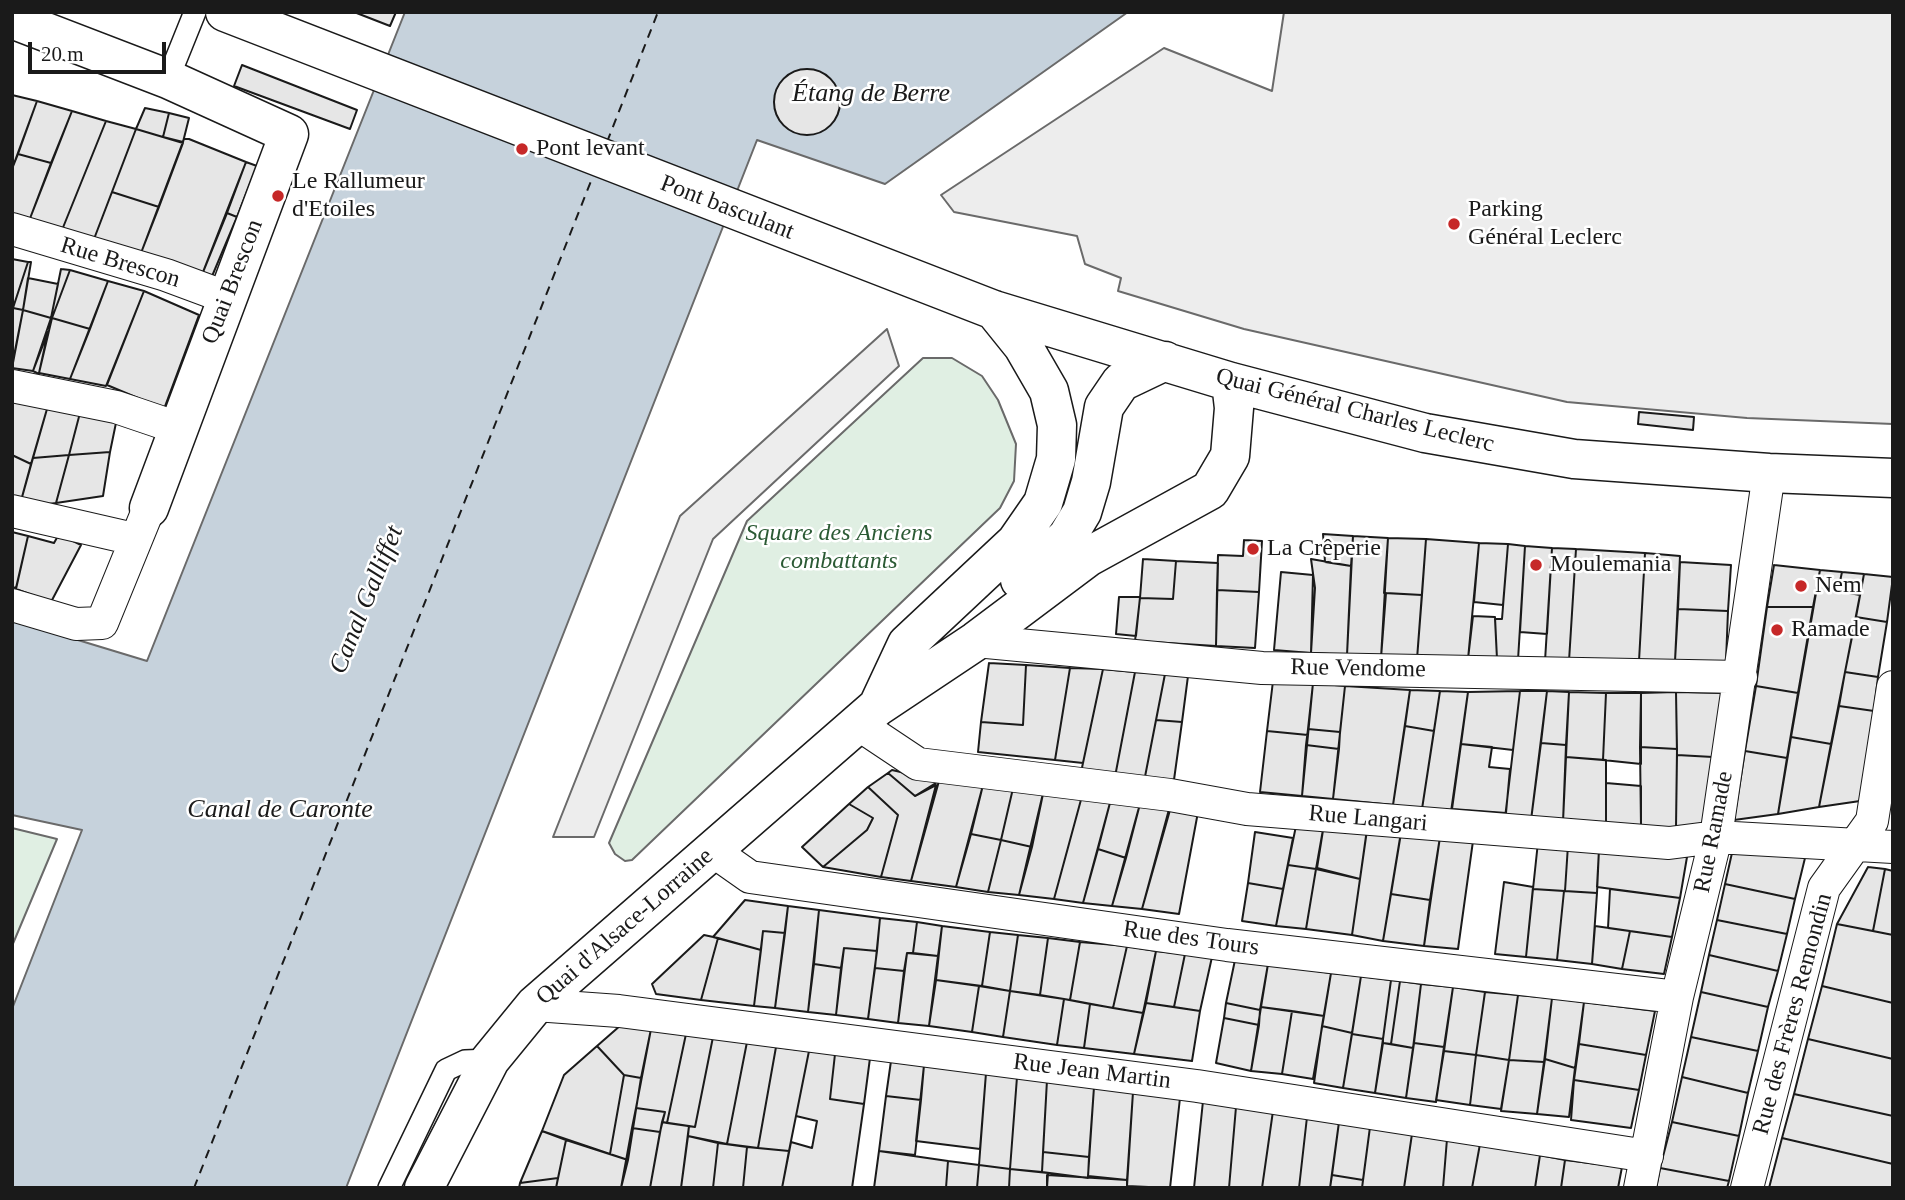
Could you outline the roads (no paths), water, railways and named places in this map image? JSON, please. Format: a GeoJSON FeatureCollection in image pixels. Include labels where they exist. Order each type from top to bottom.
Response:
{"type":"FeatureCollection","features":[{"type":"Feature","properties":{"kind":"main road","name":"Pont basculant"},"geometry":{"type":"LineString","coordinates":[[225,12],[984,306]]}},
{"type":"Feature","properties":{"kind":"main road","name":"Quai Brescon"},"geometry":{"type":"LineString","coordinates":[[12,19],[168,79],[289,134],[141,523]]}},
{"type":"Feature","properties":{"kind":"main road","name":"Quai Général Charles Leclerc"},"geometry":{"type":"LineString","coordinates":[[984,306],[1231,382],[1424,433],[1490,446],[1574,460],[1893,478]]}},
{"type":"Feature","properties":{"kind":"main road","name":"Quai d'Alsace-Lorraine"},"geometry":{"type":"LineString","coordinates":[[867,715],[907,645],[1016,542],[1042,503],[1056,459],[1057,425],[1049,391],[1023,346],[984,306]]}},
{"type":"Feature","properties":{"kind":"main road"},"geometry":{"type":"LineString","coordinates":[[867,715],[1067,537],[1082,512],[1091,482],[1104,407],[1121,382],[1165,361]]}},
{"type":"Feature","properties":{"kind":"main road","name":"Quai d'Alsace-Lorraine"},"geometry":{"type":"LineString","coordinates":[[424,1188],[490,1060],[535,1005],[867,715],[976,641],[1088,557],[1210,490],[1230,456],[1234,408],[1231,382]]}},
{"type":"Feature","properties":{"kind":"street","name":"Rue Brescon"},"geometry":{"type":"LineString","coordinates":[[12,229],[166,275],[228,298]]}},
{"type":"Feature","properties":{"kind":"street"},"geometry":{"type":"LineString","coordinates":[[12,386],[116,407],[178,428]]}},
{"type":"Feature","properties":{"kind":"street","name":"Rue Ramade"},"geometry":{"type":"LineString","coordinates":[[1640,1188],[1677,997],[1716,837],[1769,473]]}},
{"type":"Feature","properties":{"kind":"street"},"geometry":{"type":"LineString","coordinates":[[12,511],[141,523]]}},
{"type":"Feature","properties":{"kind":"street","name":"Quai Brescon"},"geometry":{"type":"LineString","coordinates":[[12,605],[76,624],[102,623],[141,523]]}},
{"type":"Feature","properties":{"kind":"street","name":"Rue Vendome"},"geometry":{"type":"LineString","coordinates":[[976,641],[1262,668],[1741,677]]}},
{"type":"Feature","properties":{"kind":"street","name":"Rue des Frères Remondin"},"geometry":{"type":"LineString","coordinates":[[1747,1188],[1824,888],[1872,821],[1893,687]]}},
{"type":"Feature","properties":{"kind":"street","name":"Rue Langari"},"geometry":{"type":"LineString","coordinates":[[867,715],[918,764],[1170,795],[1247,809],[1669,843],[1716,837],[1857,842],[1893,847]]}},
{"type":"Feature","properties":{"kind":"street","name":"Rue des Tours"},"geometry":{"type":"LineString","coordinates":[[713,851],[750,877],[1227,945],[1677,997]]}},
{"type":"Feature","properties":{"kind":"street","name":"Rue Jean Martin"},"geometry":{"type":"LineString","coordinates":[[535,1005],[619,1011],[1197,1086],[1647,1156]]}},
{"type":"Feature","properties":{"kind":"lane"},"geometry":{"type":"LineString","coordinates":[[168,79],[195,12]]}},
{"type":"Feature","properties":{"kind":"lane"},"geometry":{"type":"LineString","coordinates":[[389,1188],[446,1070],[465,1061],[490,1060]]}},
{"type":"Feature","properties":{"kind":"water","name":"Canal de Caronte"},"geometry":{"type":"Polygon","coordinates":[[[405,12],[1128,12],[885,184],[757,140],[346,1188],[12,1188],[12,1009],[82,830],[12,815],[12,620],[147,661],[405,12]]]}},
{"type":"Feature","properties":{"kind":"place","name":"Pont levant"},"geometry":{"type":"Point","coordinates":[522,149]}},
{"type":"Feature","properties":{"kind":"place","name":"Le Rallumeur d'Etoiles"},"geometry":{"type":"Point","coordinates":[278,196]}},
{"type":"Feature","properties":{"kind":"place","name":"Parking Général Leclerc"},"geometry":{"type":"Point","coordinates":[1454,224]}},
{"type":"Feature","properties":{"kind":"place","name":"La Crêperie"},"geometry":{"type":"Point","coordinates":[1253,549]}},
{"type":"Feature","properties":{"kind":"place","name":"Moulemania"},"geometry":{"type":"Point","coordinates":[1536,565]}},
{"type":"Feature","properties":{"kind":"place","name":"Nem"},"geometry":{"type":"Point","coordinates":[1801,586]}},
{"type":"Feature","properties":{"kind":"place","name":"Ramade"},"geometry":{"type":"Point","coordinates":[1777,630]}},
{"type":"Feature","properties":{"kind":"water label","name":"Étang de Berre"},"geometry":{"type":"Point","coordinates":[871,94]}},
{"type":"Feature","properties":{"kind":"water label","name":"Canal Galliffet"},"geometry":{"type":"Point","coordinates":[367,600]}},
{"type":"Feature","properties":{"kind":"park label","name":"Square des Anciens combattants"},"geometry":{"type":"Point","coordinates":[839,548]}}]}
